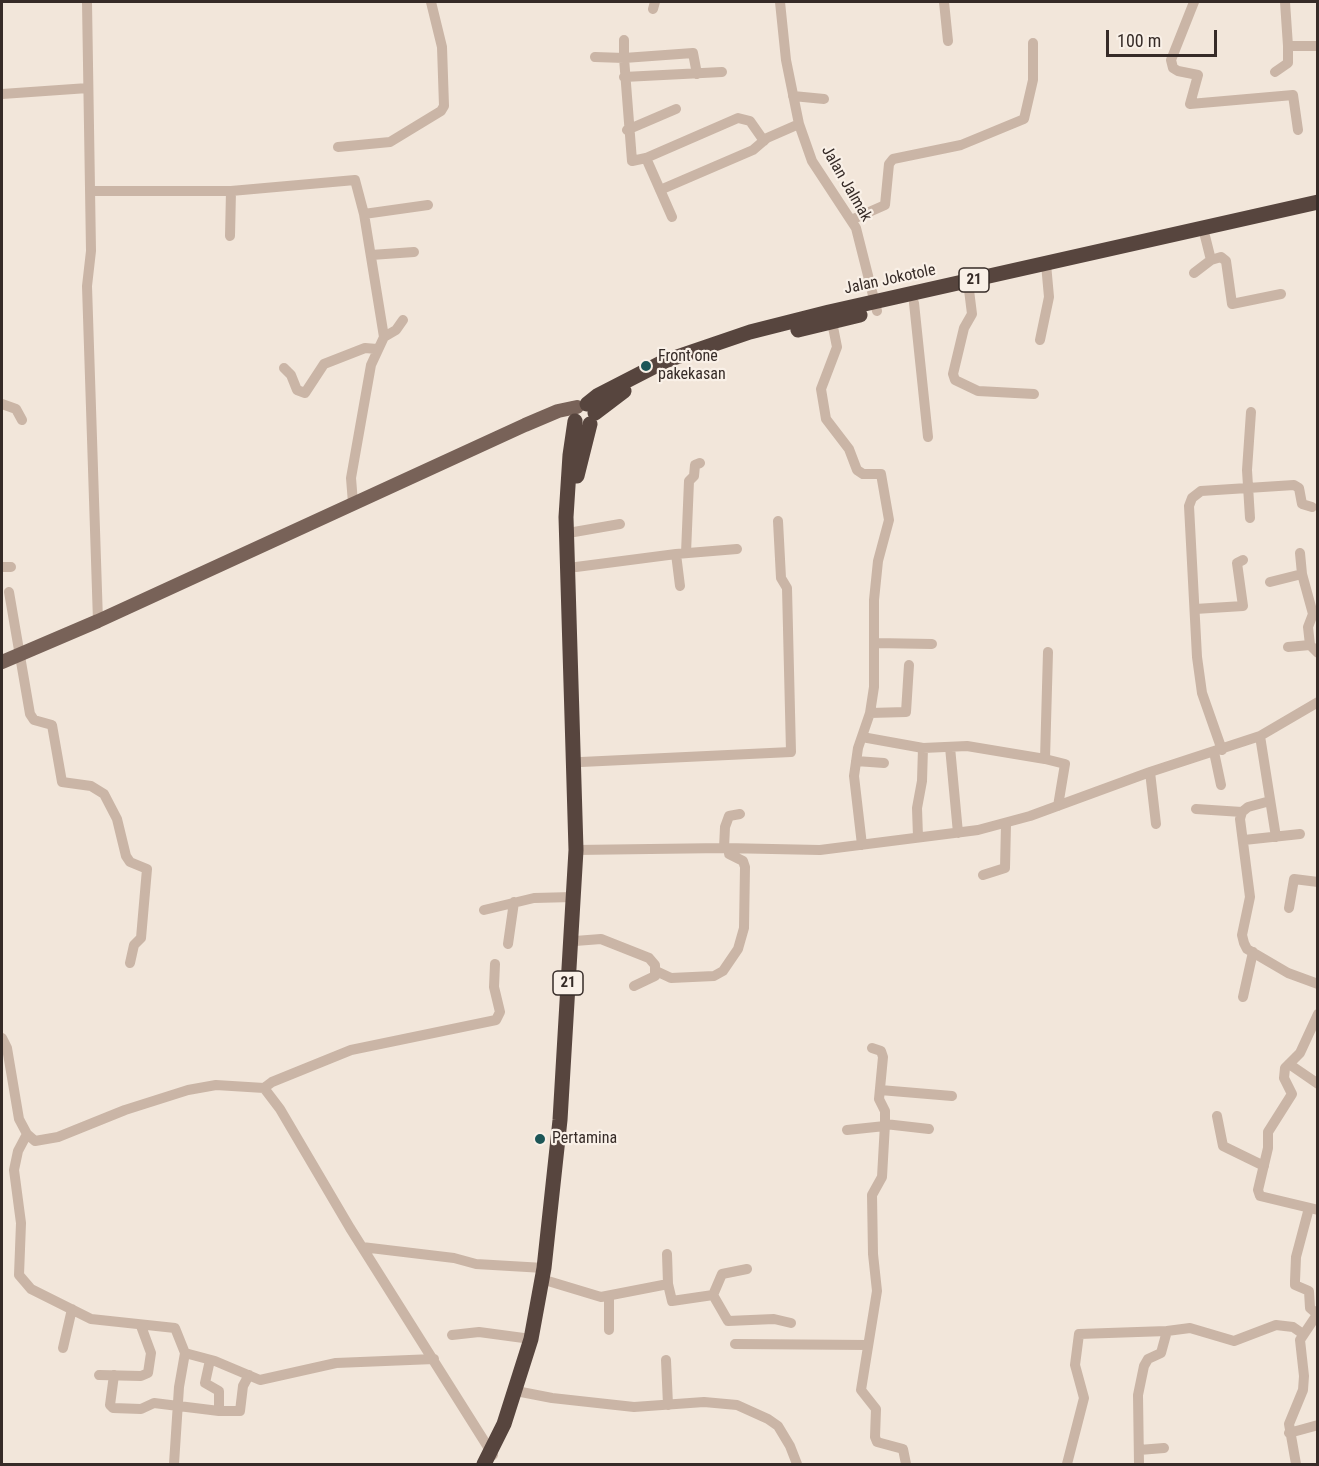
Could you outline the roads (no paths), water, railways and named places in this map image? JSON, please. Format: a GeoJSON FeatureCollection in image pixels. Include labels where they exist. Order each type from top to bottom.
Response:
{"type":"FeatureCollection","features":[{"type":"Feature","properties":{"kind":"highway","name":"Jalan Jokotole"},"geometry":{"type":"LineString","coordinates":[[583,414],[636,376],[693,350],[772,326],[998,279],[1317,202]]}},
{"type":"Feature","properties":{"kind":"highway","name":"Jalan Jokotole"},"geometry":{"type":"LineString","coordinates":[[1046,268],[1317,211]]}},
{"type":"Feature","properties":{"kind":"highway","name":"Jalan Jokotole"},"geometry":{"type":"LineString","coordinates":[[583,414],[629,388],[679,364],[744,344],[832,322],[876,306],[914,303],[969,290],[998,279]]}},
{"type":"Feature","properties":{"kind":"highway","name":"21"},"geometry":{"type":"LineString","coordinates":[[518,1392],[546,1275],[560,1120],[573,897],[579,850],[574,532],[576,481],[583,414]]}},
{"type":"Feature","properties":{"kind":"highway","name":"21"},"geometry":{"type":"LineString","coordinates":[[490,1459],[538,1341],[565,1121],[575,941],[581,762],[575,632],[566,517],[570,455],[583,414]]}},
{"type":"Feature","properties":{"kind":"main road"},"geometry":{"type":"LineString","coordinates":[[2,662],[98,621],[548,415],[583,414]]}},
{"type":"Feature","properties":{"kind":"street"},"geometry":{"type":"LineString","coordinates":[[87,2],[91,251],[87,285],[98,621]]}},
{"type":"Feature","properties":{"kind":"street"},"geometry":{"type":"LineString","coordinates":[[338,147],[390,142],[441,111],[444,106],[442,47],[431,2]]}},
{"type":"Feature","properties":{"kind":"street","name":"Jalan Jalmak"},"geometry":{"type":"LineString","coordinates":[[780,2],[799,124],[812,160],[850,220],[862,247],[876,306]]}},
{"type":"Feature","properties":{"kind":"street"},"geometry":{"type":"LineString","coordinates":[[944,2],[948,40]]}},
{"type":"Feature","properties":{"kind":"street"},"geometry":{"type":"LineString","coordinates":[[1194,2],[1171,60],[1171,65],[1178,71],[1198,75],[1190,104],[1293,95],[1298,130]]}},
{"type":"Feature","properties":{"kind":"street"},"geometry":{"type":"LineString","coordinates":[[1275,72],[1288,63],[1285,2]]}},
{"type":"Feature","properties":{"kind":"street"},"geometry":{"type":"LineString","coordinates":[[624,40],[627,130],[632,161],[646,158],[738,118],[750,121],[764,141]]}},
{"type":"Feature","properties":{"kind":"street"},"geometry":{"type":"LineString","coordinates":[[850,220],[885,205],[889,164],[893,159],[961,145],[1024,119],[1033,80],[1033,43]]}},
{"type":"Feature","properties":{"kind":"street"},"geometry":{"type":"LineString","coordinates":[[1288,46],[1317,46]]}},
{"type":"Feature","properties":{"kind":"street"},"geometry":{"type":"LineString","coordinates":[[595,57],[624,58],[693,53],[697,74]]}},
{"type":"Feature","properties":{"kind":"street"},"geometry":{"type":"LineString","coordinates":[[624,77],[722,72]]}},
{"type":"Feature","properties":{"kind":"street"},"geometry":{"type":"LineString","coordinates":[[2,94],[88,88]]}},
{"type":"Feature","properties":{"kind":"street"},"geometry":{"type":"LineString","coordinates":[[793,96],[824,99]]}},
{"type":"Feature","properties":{"kind":"street"},"geometry":{"type":"LineString","coordinates":[[627,130],[676,109]]}},
{"type":"Feature","properties":{"kind":"street"},"geometry":{"type":"LineString","coordinates":[[660,189],[753,150],[764,141],[799,124]]}},
{"type":"Feature","properties":{"kind":"street"},"geometry":{"type":"LineString","coordinates":[[646,158],[672,217]]}},
{"type":"Feature","properties":{"kind":"street"},"geometry":{"type":"LineString","coordinates":[[90,191],[231,191],[304,186],[353,179],[358,185],[364,214],[384,337]]}},
{"type":"Feature","properties":{"kind":"street"},"geometry":{"type":"LineString","coordinates":[[230,236],[231,191]]}},
{"type":"Feature","properties":{"kind":"street"},"geometry":{"type":"LineString","coordinates":[[364,214],[428,205]]}},
{"type":"Feature","properties":{"kind":"street"},"geometry":{"type":"LineString","coordinates":[[1205,236],[1211,260]]}},
{"type":"Feature","properties":{"kind":"street"},"geometry":{"type":"LineString","coordinates":[[371,255],[414,252]]}},
{"type":"Feature","properties":{"kind":"street"},"geometry":{"type":"LineString","coordinates":[[1194,273],[1211,260],[1221,257],[1226,261],[1232,304],[1281,294]]}},
{"type":"Feature","properties":{"kind":"street"},"geometry":{"type":"LineString","coordinates":[[1040,340],[1050,297],[1046,268]]}},
{"type":"Feature","properties":{"kind":"street"},"geometry":{"type":"LineString","coordinates":[[969,290],[972,314],[964,328],[953,374],[956,380],[978,390],[1034,394]]}},
{"type":"Feature","properties":{"kind":"street"},"geometry":{"type":"LineString","coordinates":[[914,303],[928,437]]}},
{"type":"Feature","properties":{"kind":"street"},"geometry":{"type":"LineString","coordinates":[[353,503],[351,478],[371,365],[384,337],[396,330],[403,320]]}},
{"type":"Feature","properties":{"kind":"street"},"geometry":{"type":"LineString","coordinates":[[832,322],[837,347],[821,389],[826,419],[849,449],[857,470],[863,474],[881,474],[889,520],[878,561],[873,613],[875,643],[870,713],[855,761],[853,785],[862,845]]}},
{"type":"Feature","properties":{"kind":"street"},"geometry":{"type":"LineString","coordinates":[[284,368],[291,375],[297,390],[305,393],[329,361],[366,348],[376,350]]}},
{"type":"Feature","properties":{"kind":"street"},"geometry":{"type":"LineString","coordinates":[[2,404],[16,409],[22,420]]}},
{"type":"Feature","properties":{"kind":"street"},"geometry":{"type":"LineString","coordinates":[[1250,518],[1247,488],[1251,412]]}},
{"type":"Feature","properties":{"kind":"street"},"geometry":{"type":"LineString","coordinates":[[680,586],[688,481],[694,476],[696,464],[700,464]]}},
{"type":"Feature","properties":{"kind":"street"},"geometry":{"type":"LineString","coordinates":[[1221,785],[1218,751],[1202,693],[1189,507],[1192,498],[1201,491],[1297,486],[1301,502],[1312,507]]}},
{"type":"Feature","properties":{"kind":"street"},"geometry":{"type":"LineString","coordinates":[[581,762],[791,752],[787,588],[781,578],[778,521]]}},
{"type":"Feature","properties":{"kind":"street"},"geometry":{"type":"LineString","coordinates":[[574,532],[620,524]]}},
{"type":"Feature","properties":{"kind":"street"},"geometry":{"type":"LineString","coordinates":[[576,567],[681,553],[737,549]]}},
{"type":"Feature","properties":{"kind":"street"},"geometry":{"type":"LineString","coordinates":[[1288,647],[1314,649],[1308,630],[1313,614],[1302,574],[1300,553]]}},
{"type":"Feature","properties":{"kind":"street"},"geometry":{"type":"LineString","coordinates":[[1195,609],[1243,606],[1237,562],[1243,560]]}},
{"type":"Feature","properties":{"kind":"street"},"geometry":{"type":"LineString","coordinates":[[1270,582],[1302,574]]}},
{"type":"Feature","properties":{"kind":"street"},"geometry":{"type":"LineString","coordinates":[[9,592],[31,718],[52,725],[62,782],[91,786],[104,794],[117,819],[126,856],[130,862],[147,869],[141,938],[134,945],[130,963]]}},
{"type":"Feature","properties":{"kind":"street"},"geometry":{"type":"LineString","coordinates":[[875,643],[932,644]]}},
{"type":"Feature","properties":{"kind":"street"},"geometry":{"type":"LineString","coordinates":[[1045,759],[1048,652]]}},
{"type":"Feature","properties":{"kind":"street"},"geometry":{"type":"LineString","coordinates":[[870,713],[906,712],[909,665]]}},
{"type":"Feature","properties":{"kind":"street"},"geometry":{"type":"LineString","coordinates":[[579,850],[727,848],[796,852],[958,833],[1006,824],[1150,772],[1260,736],[1317,702]]}},
{"type":"Feature","properties":{"kind":"street"},"geometry":{"type":"LineString","coordinates":[[1260,736],[1275,837]]}},
{"type":"Feature","properties":{"kind":"street"},"geometry":{"type":"LineString","coordinates":[[862,737],[923,748],[978,747],[1065,764],[1058,806]]}},
{"type":"Feature","properties":{"kind":"street"},"geometry":{"type":"LineString","coordinates":[[951,747],[958,833]]}},
{"type":"Feature","properties":{"kind":"street"},"geometry":{"type":"LineString","coordinates":[[918,837],[917,808],[922,782],[923,748]]}},
{"type":"Feature","properties":{"kind":"street"},"geometry":{"type":"LineString","coordinates":[[855,761],[884,763]]}},
{"type":"Feature","properties":{"kind":"street"},"geometry":{"type":"LineString","coordinates":[[1150,772],[1156,824]]}},
{"type":"Feature","properties":{"kind":"street"},"geometry":{"type":"LineString","coordinates":[[1196,809],[1242,812],[1270,801]]}},
{"type":"Feature","properties":{"kind":"street"},"geometry":{"type":"LineString","coordinates":[[1242,812],[1240,819],[1250,902],[1242,935],[1247,949],[1288,973],[1317,984]]}},
{"type":"Feature","properties":{"kind":"street"},"geometry":{"type":"LineString","coordinates":[[575,941],[601,939],[641,953],[649,958],[656,971],[663,976],[681,979],[714,976],[723,970],[738,949],[744,928],[746,867],[743,861],[729,854],[724,827],[729,816],[740,814]]}},
{"type":"Feature","properties":{"kind":"street"},"geometry":{"type":"LineString","coordinates":[[983,875],[1005,868],[1006,824]]}},
{"type":"Feature","properties":{"kind":"street"},"geometry":{"type":"LineString","coordinates":[[1244,840],[1300,834]]}},
{"type":"Feature","properties":{"kind":"street"},"geometry":{"type":"LineString","coordinates":[[1289,908],[1294,879],[1317,882]]}},
{"type":"Feature","properties":{"kind":"street"},"geometry":{"type":"LineString","coordinates":[[484,910],[534,898],[573,897]]}},
{"type":"Feature","properties":{"kind":"street"},"geometry":{"type":"LineString","coordinates":[[508,944],[514,903]]}},
{"type":"Feature","properties":{"kind":"street"},"geometry":{"type":"LineString","coordinates":[[1243,997],[1253,952]]}},
{"type":"Feature","properties":{"kind":"street"},"geometry":{"type":"LineString","coordinates":[[264,1088],[272,1082],[351,1050],[496,1020],[500,1012],[494,987],[495,964]]}},
{"type":"Feature","properties":{"kind":"street"},"geometry":{"type":"LineString","coordinates":[[634,986],[652,980],[656,971]]}},
{"type":"Feature","properties":{"kind":"street"},"geometry":{"type":"LineString","coordinates":[[1296,1464],[1289,1433],[1290,1418],[1303,1390],[1305,1376],[1300,1340],[1317,1314],[1310,1308],[1309,1291],[1295,1285],[1296,1257],[1313,1209],[1260,1196],[1258,1190],[1264,1166],[1268,1132],[1292,1094],[1284,1078],[1285,1068],[1300,1053],[1317,1014]]}},
{"type":"Feature","properties":{"kind":"street"},"geometry":{"type":"LineString","coordinates":[[2,1038],[7,1048],[19,1119],[27,1134],[35,1141],[46,1141],[125,1110],[203,1087],[245,1085],[264,1088],[280,1109],[362,1247],[434,1359],[490,1459]]}},
{"type":"Feature","properties":{"kind":"street"},"geometry":{"type":"LineString","coordinates":[[872,1048],[881,1052],[883,1057],[879,1099],[885,1111],[885,1125],[882,1177],[872,1195],[873,1254],[877,1291],[861,1390],[876,1409],[875,1437],[881,1444],[903,1449],[906,1464]]}},
{"type":"Feature","properties":{"kind":"street"},"geometry":{"type":"LineString","coordinates":[[1289,1064],[1317,1084]]}},
{"type":"Feature","properties":{"kind":"street"},"geometry":{"type":"LineString","coordinates":[[880,1089],[952,1096]]}},
{"type":"Feature","properties":{"kind":"street"},"geometry":{"type":"LineString","coordinates":[[1217,1116],[1223,1146],[1264,1166]]}},
{"type":"Feature","properties":{"kind":"street"},"geometry":{"type":"LineString","coordinates":[[847,1130],[885,1125],[928,1129]]}},
{"type":"Feature","properties":{"kind":"street"},"geometry":{"type":"LineString","coordinates":[[27,1134],[18,1151],[14,1170],[21,1223],[19,1275],[31,1289],[91,1319],[175,1329],[185,1353],[177,1406],[174,1464]]}},
{"type":"Feature","properties":{"kind":"street"},"geometry":{"type":"LineString","coordinates":[[362,1247],[454,1258],[476,1264],[546,1275],[601,1297],[668,1284]]}},
{"type":"Feature","properties":{"kind":"street"},"geometry":{"type":"LineString","coordinates":[[667,1254],[668,1284],[672,1301],[713,1295]]}},
{"type":"Feature","properties":{"kind":"street"},"geometry":{"type":"LineString","coordinates":[[713,1295],[722,1274],[747,1269]]}},
{"type":"Feature","properties":{"kind":"street"},"geometry":{"type":"LineString","coordinates":[[713,1295],[728,1321],[774,1319],[791,1323]]}},
{"type":"Feature","properties":{"kind":"street"},"geometry":{"type":"LineString","coordinates":[[609,1296],[609,1330]]}},
{"type":"Feature","properties":{"kind":"street"},"geometry":{"type":"LineString","coordinates":[[63,1348],[72,1310]]}},
{"type":"Feature","properties":{"kind":"street"},"geometry":{"type":"LineString","coordinates":[[1067,1464],[1084,1398],[1075,1365],[1079,1334],[1190,1328],[1234,1341],[1276,1325],[1293,1327],[1303,1334]]}},
{"type":"Feature","properties":{"kind":"street"},"geometry":{"type":"LineString","coordinates":[[99,1375],[141,1376],[148,1373],[151,1353],[141,1326]]}},
{"type":"Feature","properties":{"kind":"street"},"geometry":{"type":"LineString","coordinates":[[1139,1464],[1138,1395],[1144,1366],[1148,1359],[1161,1353],[1167,1331]]}},
{"type":"Feature","properties":{"kind":"street"},"geometry":{"type":"LineString","coordinates":[[452,1335],[479,1332],[531,1340]]}},
{"type":"Feature","properties":{"kind":"street"},"geometry":{"type":"LineString","coordinates":[[735,1344],[868,1345]]}},
{"type":"Feature","properties":{"kind":"street"},"geometry":{"type":"LineString","coordinates":[[185,1353],[265,1380],[336,1364],[434,1359]]}},
{"type":"Feature","properties":{"kind":"street"},"geometry":{"type":"LineString","coordinates":[[210,1360],[205,1383],[219,1391],[219,1411]]}},
{"type":"Feature","properties":{"kind":"street"},"geometry":{"type":"LineString","coordinates":[[666,1360],[668,1406]]}},
{"type":"Feature","properties":{"kind":"street"},"geometry":{"type":"LineString","coordinates":[[114,1376],[111,1408],[141,1409],[154,1403],[219,1411],[240,1411],[243,1386],[249,1375]]}},
{"type":"Feature","properties":{"kind":"street"},"geometry":{"type":"LineString","coordinates":[[518,1392],[634,1407],[722,1402],[751,1410],[778,1426],[797,1464]]}},
{"type":"Feature","properties":{"kind":"street"},"geometry":{"type":"LineString","coordinates":[[1289,1433],[1317,1425]]}},
{"type":"Feature","properties":{"kind":"street"},"geometry":{"type":"LineString","coordinates":[[1139,1450],[1164,1448]]}},
{"type":"Feature","properties":{"kind":"place","name":"Front one pakekasan"},"geometry":{"type":"Point","coordinates":[646,366]}},
{"type":"Feature","properties":{"kind":"place","name":"Pertamina"},"geometry":{"type":"Point","coordinates":[540,1139]}}]}
